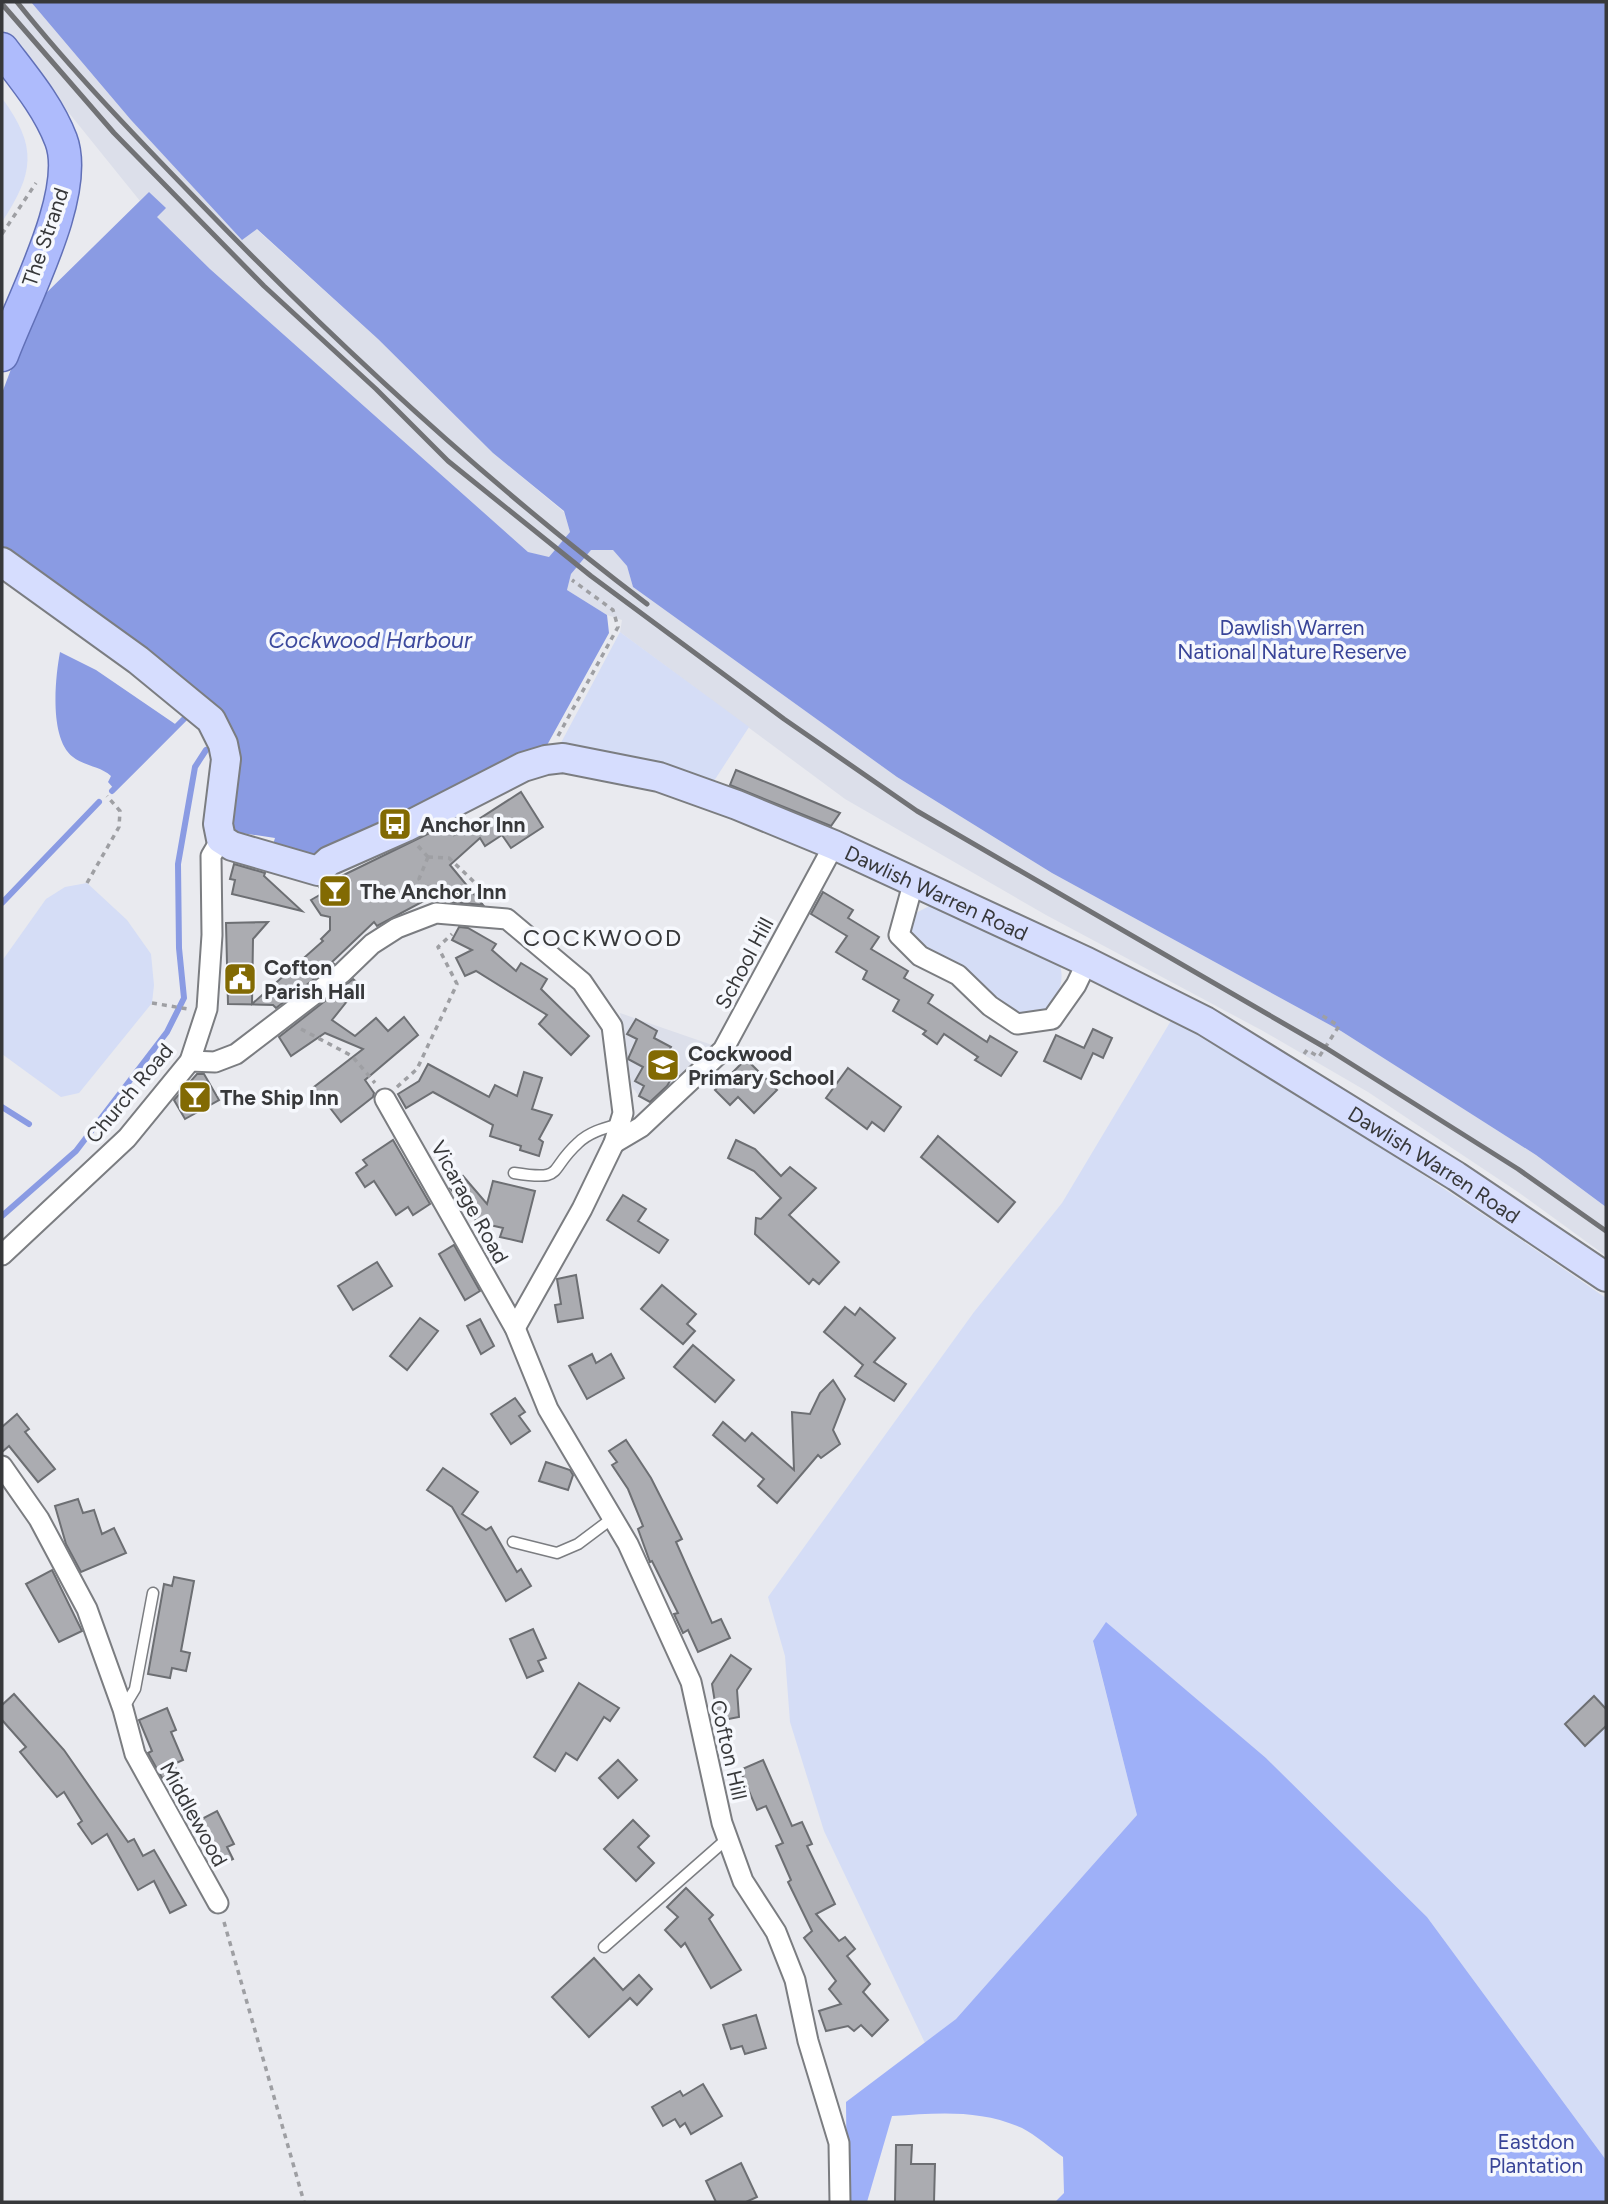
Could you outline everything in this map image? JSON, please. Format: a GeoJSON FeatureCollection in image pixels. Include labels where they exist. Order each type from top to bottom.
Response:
{"type":"FeatureCollection","features":[{"type":"Feature","properties":{"kind":"main road","name":"The Strand"},"geometry":{"type":"LineString","coordinates":[[2,50],[48,111],[62,142],[66,164],[58,212],[2,355]]}},
{"type":"Feature","properties":{"kind":"street"},"geometry":{"type":"LineString","coordinates":[[2,562],[138,660],[211,720],[223,744],[226,759],[218,824],[221,839]]}},
{"type":"Feature","properties":{"kind":"street","name":"Dawlish Warren Road"},"geometry":{"type":"LineString","coordinates":[[221,839],[232,846],[318,871],[330,861],[406,827],[523,767],[546,760],[563,758],[659,777],[737,805],[834,845],[913,884],[1087,962],[1205,1021],[1288,1069],[1456,1176],[1606,1277]]}},
{"type":"Feature","properties":{"kind":"street","name":"Church Road"},"geometry":{"type":"LineString","coordinates":[[2,1255],[128,1138],[190,1061],[207,1009],[212,935],[211,856],[221,839]]}},
{"type":"Feature","properties":{"kind":"street","name":"School Hill"},"geometry":{"type":"LineString","coordinates":[[614,1143],[641,1127],[723,1050],[834,845]]}},
{"type":"Feature","properties":{"kind":"street"},"geometry":{"type":"LineString","coordinates":[[913,884],[899,935],[920,956],[958,975],[989,1006],[1017,1024],[1052,1019],[1076,985],[1087,962]]}},
{"type":"Feature","properties":{"kind":"street"},"geometry":{"type":"LineString","coordinates":[[190,1061],[215,1062],[236,1054],[284,1020],[388,933],[436,913],[441,907],[507,919],[572,973],[601,1005],[612,1026],[623,1113],[614,1143],[515,1328]]}},
{"type":"Feature","properties":{"kind":"street","name":"Vicarage Road"},"geometry":{"type":"LineString","coordinates":[[385,1099],[515,1328]]}},
{"type":"Feature","properties":{"kind":"street","name":"Cofton Hill"},"geometry":{"type":"LineString","coordinates":[[515,1328],[548,1409],[614,1517],[691,1682],[728,1838],[743,1881],[776,1932],[795,1980],[808,2041],[839,2143],[840,2202]]}},
{"type":"Feature","properties":{"kind":"street","name":"Middlewood"},"geometry":{"type":"LineString","coordinates":[[2,1466],[38,1519],[87,1609],[123,1709],[135,1754],[218,1903]]}},
{"type":"Feature","properties":{"kind":"lane"},"geometry":{"type":"LineString","coordinates":[[514,1173],[550,1176],[558,1171],[584,1138],[620,1123]]}},
{"type":"Feature","properties":{"kind":"lane"},"geometry":{"type":"LineString","coordinates":[[513,1542],[557,1553],[578,1544],[614,1517]]}},
{"type":"Feature","properties":{"kind":"lane"},"geometry":{"type":"LineString","coordinates":[[123,1709],[135,1689],[153,1593]]}},
{"type":"Feature","properties":{"kind":"lane"},"geometry":{"type":"LineString","coordinates":[[604,1947],[728,1838]]}},
{"type":"Feature","properties":{"kind":"path"},"geometry":{"type":"LineString","coordinates":[[2,234],[36,185],[37,172]]}},
{"type":"Feature","properties":{"kind":"path"},"geometry":{"type":"LineString","coordinates":[[546,760],[618,627],[613,610],[572,580]]}},
{"type":"Feature","properties":{"kind":"path"},"geometry":{"type":"LineString","coordinates":[[87,883],[119,827],[120,811],[107,796]]}},
{"type":"Feature","properties":{"kind":"path"},"geometry":{"type":"LineString","coordinates":[[284,1020],[352,1056],[385,1099],[416,1069],[457,984],[438,947],[457,925],[422,889],[419,879],[428,857],[449,858],[499,905]]}},
{"type":"Feature","properties":{"kind":"path"},"geometry":{"type":"LineString","coordinates":[[152,1003],[189,1009]]}},
{"type":"Feature","properties":{"kind":"path"},"geometry":{"type":"LineString","coordinates":[[1307,1050],[1320,1057],[1339,1026],[1318,1013]]}},
{"type":"Feature","properties":{"kind":"path"},"geometry":{"type":"LineString","coordinates":[[218,1903],[304,2202]]}},
{"type":"Feature","properties":{"kind":"shaded area"},"geometry":{"type":"Polygon","coordinates":[[[2,2],[31,2],[131,120],[242,239],[256,229],[378,339],[493,453],[564,512],[570,532],[549,558],[528,552],[210,269],[156,217],[149,192],[140,201],[2,30],[2,2]]]}},
{"type":"Feature","properties":{"kind":"shaded area"},"geometry":{"type":"Polygon","coordinates":[[[2,98],[22,131],[27,160],[21,189],[2,222],[2,98]]]}},
{"type":"Feature","properties":{"kind":"shaded area"},"geometry":{"type":"Polygon","coordinates":[[[591,550],[613,550],[627,566],[633,587],[897,777],[1052,873],[1341,1031],[1536,1155],[1606,1207],[1606,1256],[1518,1192],[1368,1092],[1263,1031],[1046,915],[845,799],[620,632],[622,620],[607,615],[567,590],[571,574],[591,550]]]}},
{"type":"Feature","properties":{"kind":"shaded area"},"geometry":{"type":"Polygon","coordinates":[[[620,632],[749,727],[712,784],[555,754],[620,632]]]}},
{"type":"Feature","properties":{"kind":"shaded area"},"geometry":{"type":"Polygon","coordinates":[[[87,883],[127,920],[151,954],[154,985],[152,1003],[79,1093],[61,1097],[2,1054],[2,961],[46,899],[65,887],[87,883]]]}},
{"type":"Feature","properties":{"kind":"shaded area"},"geometry":{"type":"Polygon","coordinates":[[[935,903],[1058,961],[1062,979],[1052,1003],[1036,1013],[1023,1014],[1003,1007],[966,970],[910,937],[907,929],[912,915],[935,903]]]}},
{"type":"Feature","properties":{"kind":"shaded area","name":"Cockwood Primary School"},"geometry":{"type":"Polygon","coordinates":[[[620,1013],[718,1047],[656,1106],[639,1096],[632,1087],[620,1013]]]}},
{"type":"Feature","properties":{"kind":"shaded area"},"geometry":{"type":"Polygon","coordinates":[[[1172,1019],[1392,1154],[1606,1298],[1606,2160],[1427,1917],[1266,1758],[1106,1623],[1093,1642],[1137,1815],[956,2019],[925,2043],[824,1831],[790,1722],[785,1656],[768,1597],[974,1312],[1062,1203],[1172,1019]]]}},
{"type":"Feature","properties":{"kind":"green space","name":"Eastdon Plantation"},"geometry":{"type":"Polygon","coordinates":[[[1106,1622],[1266,1758],[1427,1917],[1606,2160],[1606,2202],[1055,2202],[1064,2193],[1063,2157],[1027,2131],[1006,2122],[974,2115],[942,2113],[892,2116],[867,2202],[847,2202],[846,2102],[956,2019],[1137,1815],[1093,1641],[1106,1622]]]}},
{"type":"Feature","properties":{"kind":"water","name":"Cockwood Harbour"},"geometry":{"type":"Polygon","coordinates":[[[31,2],[1606,2],[1606,1207],[1536,1155],[1341,1031],[1052,873],[897,777],[633,587],[627,566],[613,550],[591,550],[571,574],[567,590],[607,615],[609,633],[546,747],[314,860],[271,851],[275,838],[235,832],[231,824],[237,790],[235,763],[194,691],[2,548],[2,393],[36,303],[149,192],[166,208],[157,217],[210,269],[528,552],[549,557],[570,532],[564,511],[493,453],[378,339],[257,229],[242,240],[131,120],[31,2]]]}},
{"type":"Feature","properties":{"kind":"water"},"geometry":{"type":"Polygon","coordinates":[[[60,652],[96,670],[178,726],[115,790],[108,782],[111,776],[73,757],[60,737],[56,692],[60,652]]]}},
{"type":"Feature","properties":{"kind":"building"},"geometry":{"type":"Polygon","coordinates":[[[736,770],[840,813],[831,826],[730,785],[736,770]]]}},
{"type":"Feature","properties":{"kind":"building"},"geometry":{"type":"Polygon","coordinates":[[[521,792],[543,827],[511,848],[502,835],[485,846],[480,838],[450,865],[483,905],[451,902],[441,888],[426,899],[415,898],[422,902],[377,926],[374,922],[332,962],[334,964],[276,1008],[273,1005],[228,1004],[226,923],[268,922],[253,939],[252,1004],[323,941],[321,939],[330,930],[330,917],[321,915],[311,900],[323,893],[319,887],[448,824],[454,835],[521,792]]]}},
{"type":"Feature","properties":{"kind":"building"},"geometry":{"type":"Polygon","coordinates":[[[234,864],[265,873],[264,876],[302,911],[232,894],[235,880],[230,879],[234,864]]]}},
{"type":"Feature","properties":{"kind":"building"},"geometry":{"type":"Polygon","coordinates":[[[823,892],[853,910],[848,918],[879,937],[871,949],[908,971],[904,978],[933,995],[928,1003],[987,1042],[990,1036],[1017,1052],[1001,1076],[975,1060],[978,1057],[944,1034],[937,1044],[923,1034],[926,1031],[893,1011],[899,1000],[863,979],[867,971],[836,952],[847,936],[811,914],[823,892]]]}},
{"type":"Feature","properties":{"kind":"building"},"geometry":{"type":"Polygon","coordinates":[[[459,927],[468,928],[496,944],[492,950],[516,971],[521,963],[547,979],[541,989],[589,1036],[571,1055],[539,1024],[547,1015],[476,971],[465,976],[456,958],[472,950],[452,940],[459,927]]]}},
{"type":"Feature","properties":{"kind":"building"},"geometry":{"type":"Polygon","coordinates":[[[353,979],[360,985],[332,1020],[355,1036],[376,1018],[388,1031],[404,1017],[418,1035],[365,1080],[374,1093],[373,1097],[341,1122],[314,1087],[363,1049],[325,1033],[291,1056],[279,1037],[353,979]]]}},
{"type":"Feature","properties":{"kind":"building"},"geometry":{"type":"Polygon","coordinates":[[[636,1019],[657,1031],[654,1038],[671,1047],[663,1061],[677,1069],[667,1086],[650,1102],[639,1096],[644,1086],[635,1081],[643,1067],[628,1059],[637,1039],[627,1034],[636,1019]]]}},
{"type":"Feature","properties":{"kind":"building"},"geometry":{"type":"Polygon","coordinates":[[[1093,1029],[1112,1038],[1103,1058],[1093,1053],[1081,1079],[1044,1061],[1056,1035],[1084,1048],[1093,1029]]]}},
{"type":"Feature","properties":{"kind":"building"},"geometry":{"type":"Polygon","coordinates":[[[746,1059],[777,1090],[754,1113],[738,1097],[730,1105],[715,1090],[746,1059]]]}},
{"type":"Feature","properties":{"kind":"building"},"geometry":{"type":"Polygon","coordinates":[[[428,1064],[489,1097],[495,1085],[517,1096],[524,1072],[542,1078],[532,1109],[552,1115],[539,1139],[543,1142],[539,1156],[520,1150],[521,1146],[490,1136],[493,1125],[433,1092],[406,1108],[398,1094],[419,1081],[428,1064]]]}},
{"type":"Feature","properties":{"kind":"building"},"geometry":{"type":"Polygon","coordinates":[[[848,1068],[901,1107],[884,1131],[872,1122],[867,1129],[826,1098],[848,1068]]]}},
{"type":"Feature","properties":{"kind":"building","name":"The Ship Inn"},"geometry":{"type":"Polygon","coordinates":[[[197,1074],[204,1074],[219,1100],[185,1119],[174,1100],[197,1074]]]}},
{"type":"Feature","properties":{"kind":"building"},"geometry":{"type":"Polygon","coordinates":[[[938,1136],[1015,1202],[998,1222],[921,1157],[938,1136]]]}},
{"type":"Feature","properties":{"kind":"building"},"geometry":{"type":"Polygon","coordinates":[[[393,1140],[430,1204],[413,1215],[408,1207],[396,1215],[374,1181],[365,1187],[356,1173],[367,1165],[363,1160],[393,1140]]]}},
{"type":"Feature","properties":{"kind":"building"},"geometry":{"type":"Polygon","coordinates":[[[736,1140],[755,1149],[781,1176],[790,1167],[816,1188],[789,1215],[839,1262],[819,1284],[813,1279],[809,1284],[755,1234],[756,1218],[761,1219],[781,1198],[754,1171],[728,1158],[736,1140]]]}},
{"type":"Feature","properties":{"kind":"building"},"geometry":{"type":"Polygon","coordinates":[[[463,1176],[487,1204],[493,1181],[535,1191],[522,1242],[500,1237],[503,1228],[477,1222],[450,1188],[463,1176]]]}},
{"type":"Feature","properties":{"kind":"building"},"geometry":{"type":"Polygon","coordinates":[[[623,1195],[646,1209],[638,1221],[668,1240],[659,1253],[607,1220],[623,1195]]]}},
{"type":"Feature","properties":{"kind":"building"},"geometry":{"type":"Polygon","coordinates":[[[454,1245],[480,1291],[465,1300],[439,1254],[454,1245]]]}},
{"type":"Feature","properties":{"kind":"building"},"geometry":{"type":"Polygon","coordinates":[[[377,1262],[392,1286],[353,1310],[338,1286],[377,1262]]]}},
{"type":"Feature","properties":{"kind":"building"},"geometry":{"type":"Polygon","coordinates":[[[576,1275],[583,1318],[558,1322],[555,1305],[561,1304],[557,1279],[576,1275]]]}},
{"type":"Feature","properties":{"kind":"building"},"geometry":{"type":"Polygon","coordinates":[[[662,1285],[696,1314],[687,1324],[695,1331],[683,1344],[641,1309],[662,1285]]]}},
{"type":"Feature","properties":{"kind":"building"},"geometry":{"type":"Polygon","coordinates":[[[845,1307],[855,1315],[860,1308],[895,1338],[874,1362],[906,1384],[894,1401],[855,1376],[863,1365],[824,1332],[845,1307]]]}},
{"type":"Feature","properties":{"kind":"building"},"geometry":{"type":"Polygon","coordinates":[[[420,1318],[438,1331],[407,1370],[390,1356],[420,1318]]]}},
{"type":"Feature","properties":{"kind":"building"},"geometry":{"type":"Polygon","coordinates":[[[480,1319],[494,1346],[481,1354],[467,1326],[480,1319]]]}},
{"type":"Feature","properties":{"kind":"building"},"geometry":{"type":"Polygon","coordinates":[[[693,1345],[734,1380],[715,1402],[674,1367],[693,1345]]]}},
{"type":"Feature","properties":{"kind":"building"},"geometry":{"type":"Polygon","coordinates":[[[592,1354],[596,1363],[611,1354],[624,1378],[587,1399],[569,1366],[592,1354]]]}},
{"type":"Feature","properties":{"kind":"building"},"geometry":{"type":"Polygon","coordinates":[[[833,1380],[845,1399],[833,1430],[840,1444],[821,1458],[818,1455],[777,1503],[758,1486],[764,1479],[713,1435],[723,1422],[745,1441],[752,1433],[794,1470],[792,1412],[810,1414],[820,1393],[833,1380]]]}},
{"type":"Feature","properties":{"kind":"building"},"geometry":{"type":"Polygon","coordinates":[[[515,1398],[525,1412],[519,1416],[530,1431],[511,1444],[491,1414],[515,1398]]]}},
{"type":"Feature","properties":{"kind":"building"},"geometry":{"type":"Polygon","coordinates":[[[17,1414],[29,1429],[25,1432],[55,1469],[38,1482],[9,1446],[2,1452],[2,1427],[17,1414]]]}},
{"type":"Feature","properties":{"kind":"building"},"geometry":{"type":"Polygon","coordinates":[[[626,1440],[651,1478],[682,1539],[676,1542],[712,1623],[721,1619],[730,1638],[698,1652],[688,1630],[683,1633],[674,1614],[678,1613],[652,1561],[650,1562],[638,1529],[643,1526],[628,1489],[612,1465],[617,1462],[609,1451],[626,1440]]]}},
{"type":"Feature","properties":{"kind":"building"},"geometry":{"type":"Polygon","coordinates":[[[546,1462],[570,1470],[573,1475],[568,1490],[539,1481],[546,1462]]]}},
{"type":"Feature","properties":{"kind":"building"},"geometry":{"type":"Polygon","coordinates":[[[443,1468],[478,1492],[462,1514],[486,1530],[491,1527],[517,1572],[521,1569],[531,1586],[506,1601],[452,1507],[427,1490],[443,1468]]]}},
{"type":"Feature","properties":{"kind":"building"},"geometry":{"type":"Polygon","coordinates":[[[78,1499],[83,1513],[94,1510],[102,1534],[114,1528],[126,1553],[81,1572],[66,1544],[55,1506],[78,1499]]]}},
{"type":"Feature","properties":{"kind":"building"},"geometry":{"type":"Polygon","coordinates":[[[52,1570],[82,1631],[59,1642],[26,1584],[52,1570]]]}},
{"type":"Feature","properties":{"kind":"building"},"geometry":{"type":"Polygon","coordinates":[[[174,1577],[194,1581],[181,1651],[190,1653],[186,1671],[172,1668],[170,1678],[148,1674],[164,1584],[172,1586],[174,1577]]]}},
{"type":"Feature","properties":{"kind":"building"},"geometry":{"type":"Polygon","coordinates":[[[533,1629],[546,1658],[538,1661],[543,1671],[527,1678],[510,1639],[533,1629]]]}},
{"type":"Feature","properties":{"kind":"building"},"geometry":{"type":"Polygon","coordinates":[[[731,1655],[751,1669],[737,1690],[739,1717],[718,1721],[712,1684],[731,1655]]]}},
{"type":"Feature","properties":{"kind":"building"},"geometry":{"type":"Polygon","coordinates":[[[579,1683],[619,1708],[610,1721],[604,1717],[577,1760],[566,1753],[555,1771],[534,1757],[579,1683]]]}},
{"type":"Feature","properties":{"kind":"building"},"geometry":{"type":"Polygon","coordinates":[[[14,1694],[64,1750],[128,1842],[134,1839],[143,1856],[154,1850],[186,1905],[170,1913],[154,1881],[138,1890],[107,1834],[92,1844],[78,1824],[82,1821],[64,1792],[57,1797],[20,1752],[26,1747],[2,1720],[2,1705],[14,1694]]]}},
{"type":"Feature","properties":{"kind":"building"},"geometry":{"type":"Polygon","coordinates":[[[1594,1696],[1606,1709],[1606,1726],[1585,1746],[1565,1724],[1594,1696]]]}},
{"type":"Feature","properties":{"kind":"building"},"geometry":{"type":"Polygon","coordinates":[[[167,1708],[176,1730],[171,1732],[183,1760],[174,1764],[177,1772],[162,1778],[148,1753],[152,1751],[139,1720],[167,1708]]]}},
{"type":"Feature","properties":{"kind":"building"},"geometry":{"type":"Polygon","coordinates":[[[618,1760],[637,1780],[618,1798],[599,1778],[618,1760]]]}},
{"type":"Feature","properties":{"kind":"building"},"geometry":{"type":"Polygon","coordinates":[[[763,1760],[792,1826],[802,1822],[812,1844],[807,1846],[835,1904],[816,1914],[839,1941],[845,1937],[855,1949],[847,1956],[870,1984],[863,1992],[888,2020],[872,2036],[861,2025],[854,2031],[848,2026],[826,2031],[819,2011],[841,2004],[829,1989],[836,1981],[804,1938],[812,1931],[788,1882],[791,1880],[776,1846],[783,1843],[766,1806],[757,1810],[740,1770],[763,1760]]]}},
{"type":"Feature","properties":{"kind":"building"},"geometry":{"type":"Polygon","coordinates":[[[217,1811],[234,1844],[227,1847],[233,1859],[218,1866],[196,1822],[217,1811]]]}},
{"type":"Feature","properties":{"kind":"building"},"geometry":{"type":"Polygon","coordinates":[[[633,1820],[649,1836],[638,1847],[654,1863],[636,1881],[604,1849],[633,1820]]]}},
{"type":"Feature","properties":{"kind":"building"},"geometry":{"type":"Polygon","coordinates":[[[686,1888],[713,1915],[709,1919],[741,1970],[711,1988],[685,1943],[681,1947],[665,1930],[678,1917],[667,1907],[686,1888]]]}},
{"type":"Feature","properties":{"kind":"building"},"geometry":{"type":"Polygon","coordinates":[[[594,1958],[623,1990],[639,1975],[652,1989],[637,2005],[630,1998],[589,2037],[552,1997],[594,1958]]]}},
{"type":"Feature","properties":{"kind":"building"},"geometry":{"type":"Polygon","coordinates":[[[756,2015],[766,2048],[745,2054],[742,2046],[731,2049],[723,2025],[756,2015]]]}},
{"type":"Feature","properties":{"kind":"building"},"geometry":{"type":"Polygon","coordinates":[[[703,2084],[722,2116],[691,2134],[685,2123],[680,2127],[675,2119],[663,2126],[652,2107],[680,2091],[683,2096],[703,2084]]]}},
{"type":"Feature","properties":{"kind":"building"},"geometry":{"type":"Polygon","coordinates":[[[896,2145],[912,2145],[911,2164],[935,2164],[934,2202],[895,2202],[896,2145]]]}},
{"type":"Feature","properties":{"kind":"building"},"geometry":{"type":"Polygon","coordinates":[[[741,2163],[757,2197],[746,2202],[716,2202],[706,2181],[741,2163]]]}},
{"type":"Feature","properties":{"kind":"waterway"},"geometry":{"type":"LineString","coordinates":[[112,791],[186,717]]}},
{"type":"Feature","properties":{"kind":"waterway"},"geometry":{"type":"LineString","coordinates":[[2,1216],[76,1151],[167,1032],[184,998],[179,948],[178,864],[195,767],[206,750]]}},
{"type":"Feature","properties":{"kind":"waterway"},"geometry":{"type":"LineString","coordinates":[[2,903],[99,802]]}},
{"type":"Feature","properties":{"kind":"waterway"},"geometry":{"type":"LineString","coordinates":[[2,1107],[29,1124]]}},
{"type":"Feature","properties":{"kind":"railway"},"geometry":{"type":"LineString","coordinates":[[17,2],[128,129],[252,256],[359,360],[471,461],[587,558],[647,604]]}},
{"type":"Feature","properties":{"kind":"railway"},"geometry":{"type":"LineString","coordinates":[[2,4],[114,133],[264,286],[376,389],[448,461],[591,576],[784,719],[917,811],[1326,1048],[1518,1169],[1606,1231]]}},
{"type":"Feature","properties":{"kind":"place","name":"Anchor Inn"},"geometry":{"type":"Point","coordinates":[395,824]}},
{"type":"Feature","properties":{"kind":"place","name":"The Anchor Inn"},"geometry":{"type":"Point","coordinates":[335,891]}},
{"type":"Feature","properties":{"kind":"place","name":"Cofton Parish Hall"},"geometry":{"type":"Point","coordinates":[240,979]}},
{"type":"Feature","properties":{"kind":"place","name":"Cockwood Primary School"},"geometry":{"type":"Point","coordinates":[663,1065]}},
{"type":"Feature","properties":{"kind":"place","name":"The Ship Inn"},"geometry":{"type":"Point","coordinates":[195,1097]}},
{"type":"Feature","properties":{"kind":"district","name":"COCKWOOD"},"geometry":{"type":"Point","coordinates":[603,937]}},
{"type":"Feature","properties":{"kind":"park label","name":"Dawlish Warren National Nature Reserve"},"geometry":{"type":"Point","coordinates":[1292,639]}}]}
